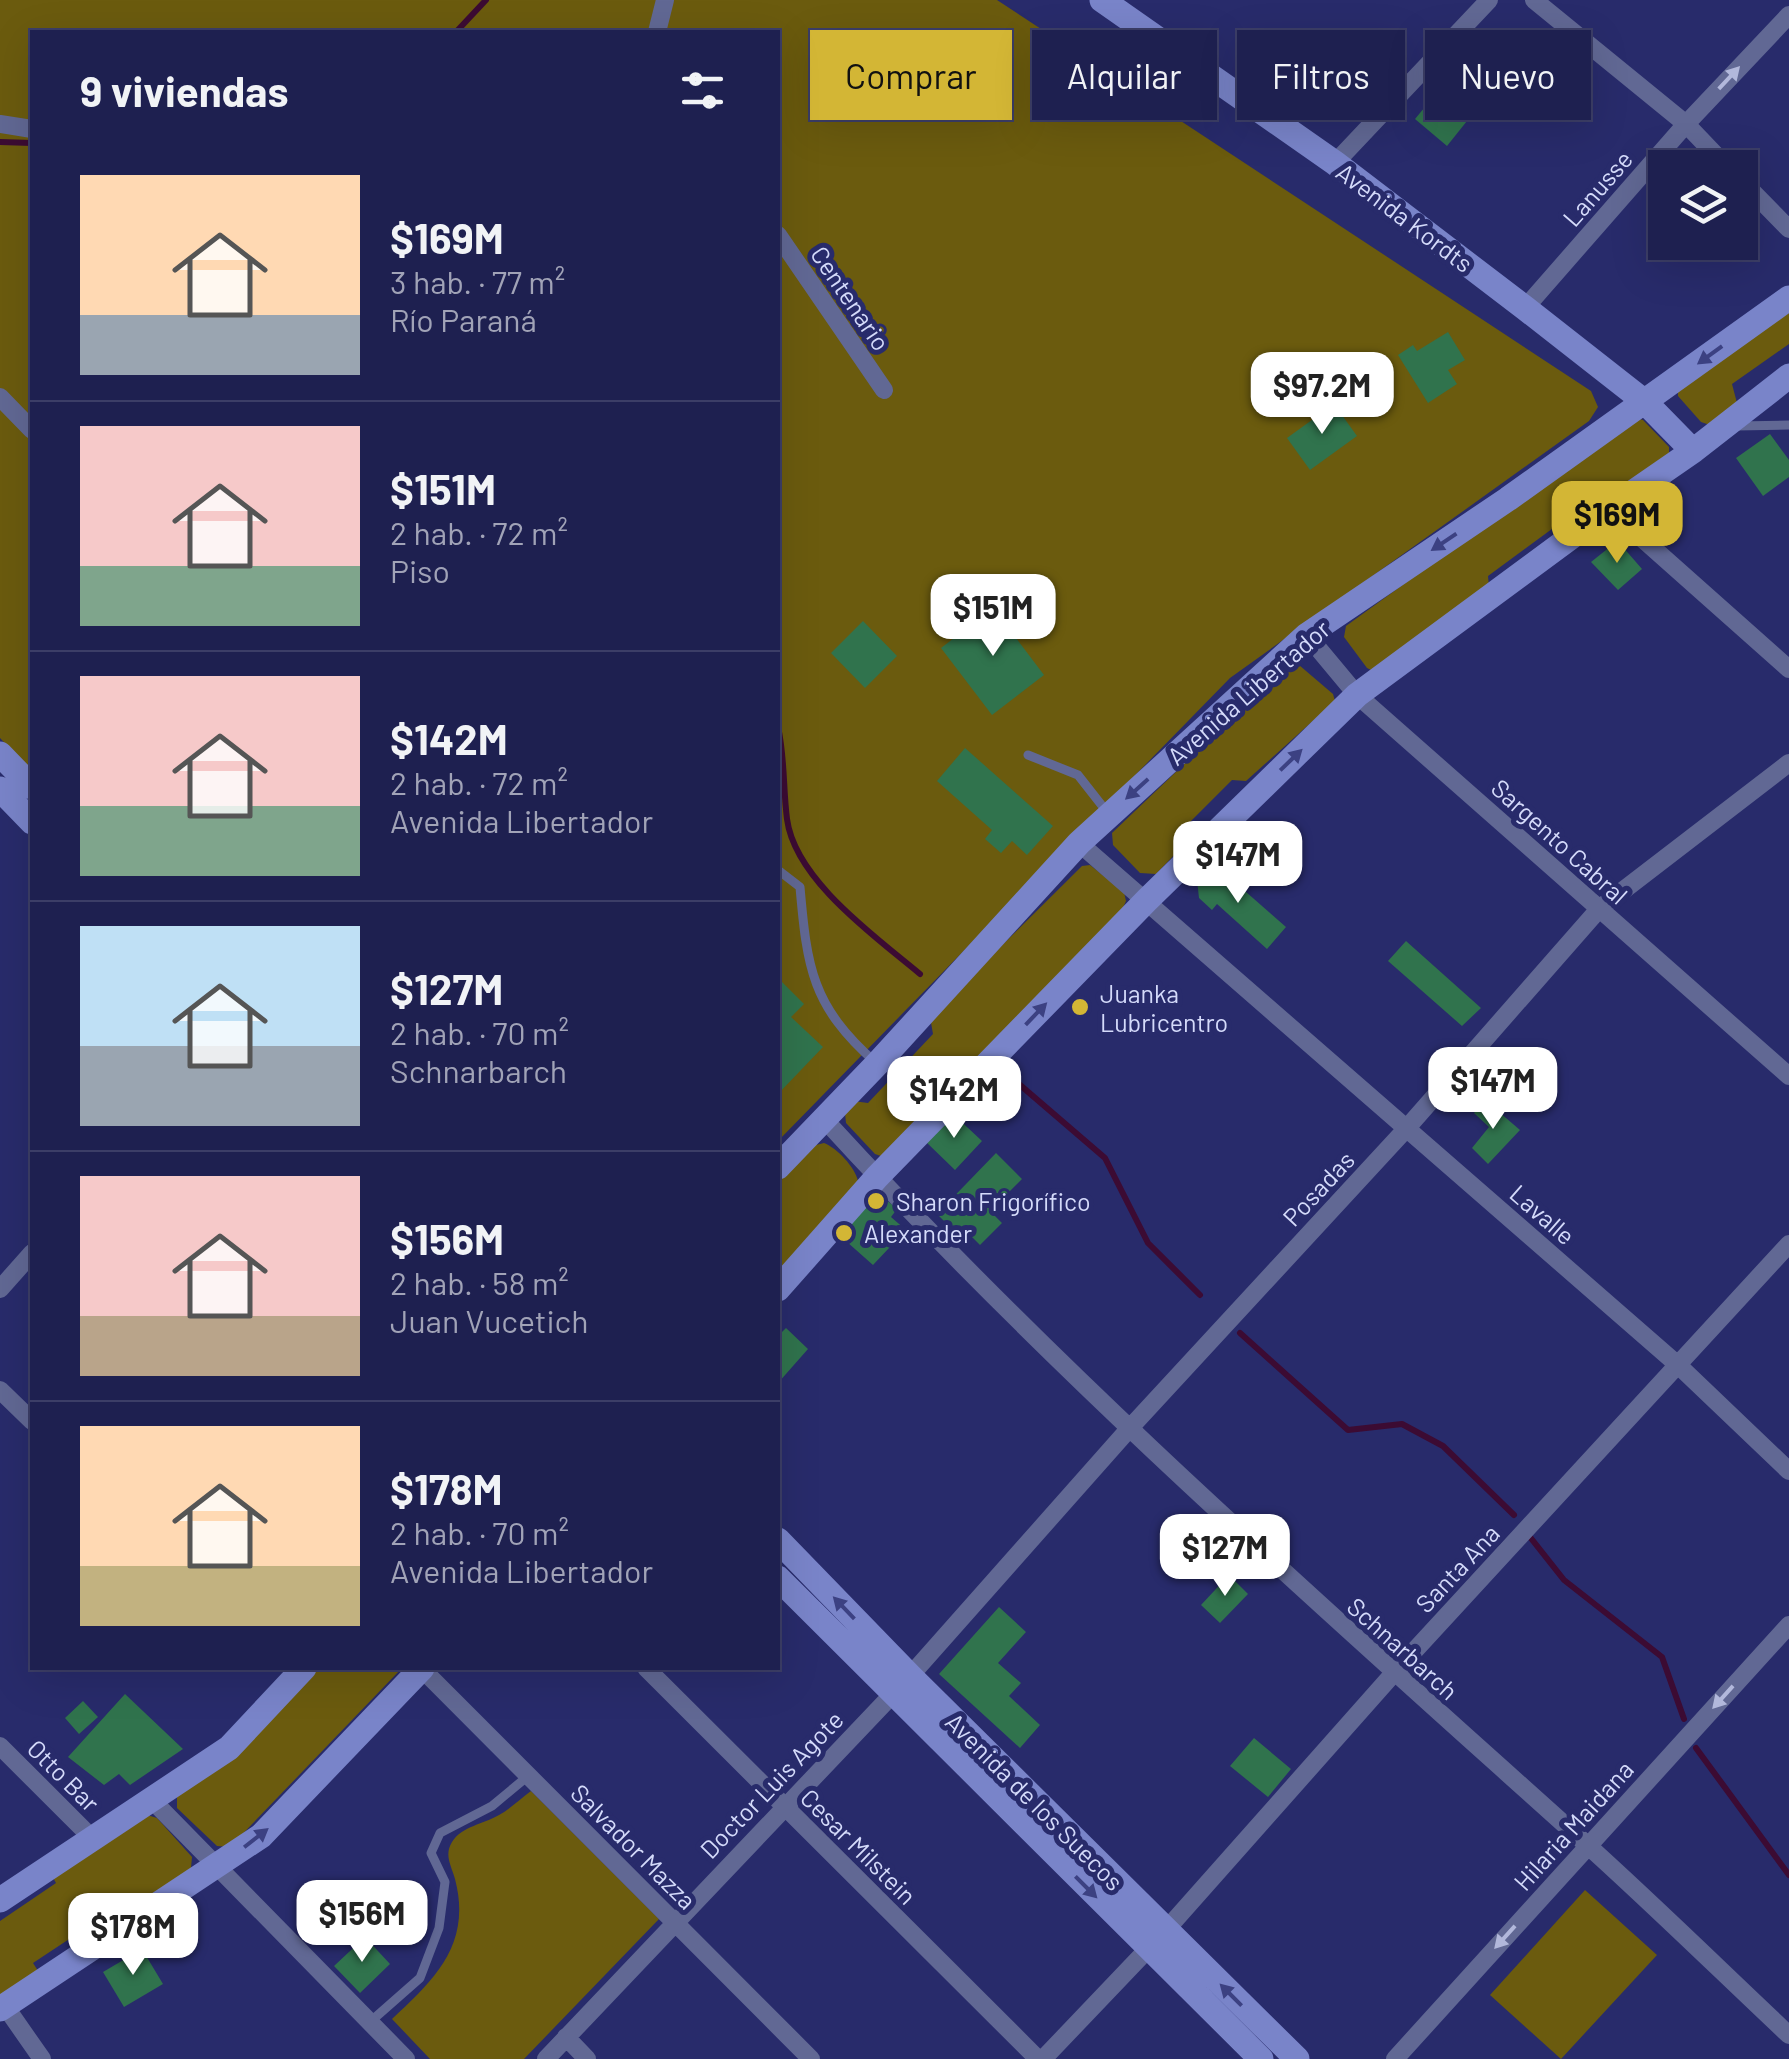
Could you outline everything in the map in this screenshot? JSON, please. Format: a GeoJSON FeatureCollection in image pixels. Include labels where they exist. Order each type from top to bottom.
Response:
{"type":"FeatureCollection","features":[{"type":"Feature","properties":{"kind":"main road","name":"Avenida Kordts"},"geometry":{"type":"LineString","coordinates":[[1102,0],[1335,164],[1525,308],[1645,402],[1693,451]]}},
{"type":"Feature","properties":{"kind":"main road","name":"Avenida Libertador"},"geometry":{"type":"LineString","coordinates":[[780,1165],[1079,843],[1308,635],[1789,298]]}},
{"type":"Feature","properties":{"kind":"main road"},"geometry":{"type":"LineString","coordinates":[[780,1287],[877,1178],[1147,900],[1357,695],[1693,451],[1789,376]]}},
{"type":"Feature","properties":{"kind":"main road"},"geometry":{"type":"LineString","coordinates":[[0,754],[30,785]]}},
{"type":"Feature","properties":{"kind":"main road"},"geometry":{"type":"LineString","coordinates":[[0,789],[30,820]]}},
{"type":"Feature","properties":{"kind":"main road","name":"Avenida de los Suecos"},"geometry":{"type":"LineString","coordinates":[[780,1542],[901,1685]]}},
{"type":"Feature","properties":{"kind":"main road","name":"Avenida de los Suecos"},"geometry":{"type":"LineString","coordinates":[[780,1580],[901,1685],[1156,1939],[1261,2059]]}},
{"type":"Feature","properties":{"kind":"main road"},"geometry":{"type":"LineString","coordinates":[[0,1900],[229,1748],[296,1670]]}},
{"type":"Feature","properties":{"kind":"main road"},"geometry":{"type":"LineString","coordinates":[[2,2007],[261,1836],[419,1670]]}},
{"type":"Feature","properties":{"kind":"main road","name":"Avenida de los Suecos"},"geometry":{"type":"LineString","coordinates":[[1156,1939],[1296,2059]]}},
{"type":"Feature","properties":{"kind":"street"},"geometry":{"type":"LineString","coordinates":[[658,30],[664,0]]}},
{"type":"Feature","properties":{"kind":"street"},"geometry":{"type":"LineString","coordinates":[[1335,164],[1489,0]]}},
{"type":"Feature","properties":{"kind":"street"},"geometry":{"type":"LineString","coordinates":[[1534,0],[1686,124],[1711,150]]}},
{"type":"Feature","properties":{"kind":"street","name":"Lanusse"},"geometry":{"type":"LineString","coordinates":[[1525,308],[1686,124],[1789,14]]}},
{"type":"Feature","properties":{"kind":"street"},"geometry":{"type":"LineString","coordinates":[[0,124],[30,129]]}},
{"type":"Feature","properties":{"kind":"street"},"geometry":{"type":"LineString","coordinates":[[1758,197],[1789,229]]}},
{"type":"Feature","properties":{"kind":"street","name":"Centenario"},"geometry":{"type":"LineString","coordinates":[[780,238],[884,390]]}},
{"type":"Feature","properties":{"kind":"street"},"geometry":{"type":"LineString","coordinates":[[0,397],[30,428]]}},
{"type":"Feature","properties":{"kind":"street"},"geometry":{"type":"LineString","coordinates":[[1609,509],[1789,669]]}},
{"type":"Feature","properties":{"kind":"street","name":"Sargento Cabral"},"geometry":{"type":"LineString","coordinates":[[1308,635],[1357,695],[1789,1076]]}},
{"type":"Feature","properties":{"kind":"street","name":"Posadas"},"geometry":{"type":"LineString","coordinates":[[901,1685],[1128,1430],[1406,1130],[1599,909],[1789,763]]}},
{"type":"Feature","properties":{"kind":"street","name":"Lavalle"},"geometry":{"type":"LineString","coordinates":[[1079,843],[1678,1365],[1789,1471]]}},
{"type":"Feature","properties":{"kind":"street","name":"Schnarbarch"},"geometry":{"type":"LineString","coordinates":[[824,1119],[877,1178],[1128,1430],[1393,1674],[1588,1845],[1789,2036]]}},
{"type":"Feature","properties":{"kind":"street","name":"Santa Ana"},"geometry":{"type":"LineString","coordinates":[[1041,2059],[1156,1939],[1393,1674],[1789,1244]]}},
{"type":"Feature","properties":{"kind":"street"},"geometry":{"type":"LineString","coordinates":[[3,1281],[30,1255]]}},
{"type":"Feature","properties":{"kind":"street"},"geometry":{"type":"LineString","coordinates":[[0,1390],[30,1419]]}},
{"type":"Feature","properties":{"kind":"street","name":"Hilaria Maidana"},"geometry":{"type":"LineString","coordinates":[[1395,2059],[1789,1625]]}},
{"type":"Feature","properties":{"kind":"street","name":"Salvador Mazza"},"geometry":{"type":"LineString","coordinates":[[423,1670],[812,2059]]}},
{"type":"Feature","properties":{"kind":"street","name":"Cesar Milstein"},"geometry":{"type":"LineString","coordinates":[[648,1670],[1041,2059]]}},
{"type":"Feature","properties":{"kind":"street","name":"Doctor Luis Agote"},"geometry":{"type":"LineString","coordinates":[[546,2059],[901,1685]]}},
{"type":"Feature","properties":{"kind":"street","name":"Otto Bar"},"geometry":{"type":"LineString","coordinates":[[0,1746],[93,1839]]}},
{"type":"Feature","properties":{"kind":"street"},"geometry":{"type":"LineString","coordinates":[[152,1800],[406,2059]]}},
{"type":"Feature","properties":{"kind":"street"},"geometry":{"type":"LineString","coordinates":[[2,2007],[42,2059]]}},
{"type":"Feature","properties":{"kind":"street"},"geometry":{"type":"LineString","coordinates":[[566,2037],[588,2059]]}},
{"type":"Feature","properties":{"kind":"lane"},"geometry":{"type":"LineString","coordinates":[[1726,426],[1789,425]]}},
{"type":"Feature","properties":{"kind":"lane"},"geometry":{"type":"LineString","coordinates":[[1028,755],[1078,775],[1108,814]]}},
{"type":"Feature","properties":{"kind":"lane"},"geometry":{"type":"LineString","coordinates":[[780,872],[800,888],[813,979],[828,1013],[877,1064]]}},
{"type":"Feature","properties":{"kind":"lane"},"geometry":{"type":"LineString","coordinates":[[370,2022],[420,1978],[439,1928],[444,1882],[431,1853],[440,1834],[492,1806],[528,1776]]}},
{"type":"Feature","properties":{"kind":"shaded area"},"geometry":{"type":"Polygon","coordinates":[[[0,0],[997,0],[1043,30],[1032,30],[1032,120],[1179,120],[1591,391],[1598,407],[1589,421],[1230,678],[780,1139],[780,30],[30,30],[30,770],[0,738],[0,0]]]}},
{"type":"Feature","properties":{"kind":"shaded area"},"geometry":{"type":"Polygon","coordinates":[[[1789,310],[1789,344],[1732,384],[1737,403],[1710,425],[1701,422],[1678,396],[1678,389],[1789,310]]]}},
{"type":"Feature","properties":{"kind":"shaded area"},"geometry":{"type":"Polygon","coordinates":[[[1637,418],[1669,447],[1669,453],[1577,518],[1571,515],[1488,576],[1489,587],[1373,671],[1367,668],[1344,637],[1346,626],[1637,418]]]}},
{"type":"Feature","properties":{"kind":"shaded area"},"geometry":{"type":"Polygon","coordinates":[[[1288,665],[1299,665],[1333,694],[1335,701],[1246,781],[1232,780],[1177,835],[1177,852],[1156,874],[1140,873],[1113,845],[1112,833],[1288,665]]]}},
{"type":"Feature","properties":{"kind":"shaded area"},"geometry":{"type":"Polygon","coordinates":[[[1090,865],[1124,892],[1122,910],[881,1156],[875,1154],[846,1123],[845,1113],[853,1101],[868,1103],[933,1034],[930,1017],[1082,866],[1090,865]]]}},
{"type":"Feature","properties":{"kind":"shaded area"},"geometry":{"type":"Polygon","coordinates":[[[824,1143],[834,1149],[858,1181],[780,1270],[780,1179],[812,1146],[824,1143]]]}},
{"type":"Feature","properties":{"kind":"shaded area"},"geometry":{"type":"Polygon","coordinates":[[[314,1670],[400,1670],[230,1847],[217,1846],[177,1808],[177,1796],[245,1744],[314,1670]]]}},
{"type":"Feature","properties":{"kind":"shaded area"},"geometry":{"type":"Polygon","coordinates":[[[531,1791],[659,1919],[524,2059],[430,2059],[392,2019],[435,1974],[454,1941],[459,1902],[449,1860],[450,1847],[461,1832],[499,1815],[531,1791]]]}},
{"type":"Feature","properties":{"kind":"shaded area"},"geometry":{"type":"Polygon","coordinates":[[[147,1815],[157,1818],[192,1857],[191,1868],[108,1929],[101,1918],[33,1963],[40,1974],[0,2000],[0,1921],[56,1883],[51,1874],[147,1815]]]}},
{"type":"Feature","properties":{"kind":"shaded area"},"geometry":{"type":"Polygon","coordinates":[[[1585,1890],[1657,1955],[1561,2059],[1490,1995],[1585,1890]]]}},
{"type":"Feature","properties":{"kind":"building"},"geometry":{"type":"Polygon","coordinates":[[[1425,107],[1425,120],[1468,120],[1447,146],[1415,119],[1425,107]]]}},
{"type":"Feature","properties":{"kind":"building"},"geometry":{"type":"Polygon","coordinates":[[[1448,332],[1465,360],[1448,370],[1457,384],[1428,403],[1398,355],[1413,345],[1417,351],[1448,332]]]}},
{"type":"Feature","properties":{"kind":"building"},"geometry":{"type":"Polygon","coordinates":[[[1334,404],[1357,436],[1310,470],[1287,438],[1334,404]]]}},
{"type":"Feature","properties":{"kind":"building"},"geometry":{"type":"Polygon","coordinates":[[[1770,434],[1789,460],[1789,477],[1763,496],[1736,458],[1770,434]]]}},
{"type":"Feature","properties":{"kind":"building"},"geometry":{"type":"Polygon","coordinates":[[[1611,546],[1622,546],[1642,569],[1618,590],[1591,562],[1611,546]]]}},
{"type":"Feature","properties":{"kind":"building"},"geometry":{"type":"Polygon","coordinates":[[[1001,602],[1021,628],[1013,634],[1044,675],[992,715],[941,648],[1001,602]]]}},
{"type":"Feature","properties":{"kind":"building"},"geometry":{"type":"Polygon","coordinates":[[[863,621],[897,656],[865,688],[831,653],[863,621]]]}},
{"type":"Feature","properties":{"kind":"building"},"geometry":{"type":"Polygon","coordinates":[[[965,748],[1053,826],[1027,855],[1012,841],[1001,853],[985,839],[992,830],[937,781],[965,748]]]}},
{"type":"Feature","properties":{"kind":"building"},"geometry":{"type":"Polygon","coordinates":[[[1213,863],[1286,927],[1267,949],[1217,904],[1212,910],[1199,898],[1197,880],[1213,863]]]}},
{"type":"Feature","properties":{"kind":"building"},"geometry":{"type":"Polygon","coordinates":[[[1406,941],[1481,1008],[1462,1026],[1388,961],[1406,941]]]}},
{"type":"Feature","properties":{"kind":"building"},"geometry":{"type":"Polygon","coordinates":[[[780,980],[804,1004],[791,1017],[823,1047],[780,1092],[780,980]]]}},
{"type":"Feature","properties":{"kind":"building"},"geometry":{"type":"Polygon","coordinates":[[[1485,1100],[1520,1130],[1488,1164],[1472,1148],[1489,1127],[1474,1113],[1485,1100]]]}},
{"type":"Feature","properties":{"kind":"building"},"geometry":{"type":"Polygon","coordinates":[[[952,1113],[982,1141],[955,1170],[925,1141],[952,1113]]]}},
{"type":"Feature","properties":{"kind":"building"},"geometry":{"type":"Polygon","coordinates":[[[996,1153],[1022,1179],[990,1211],[1002,1223],[980,1245],[964,1229],[958,1235],[937,1214],[996,1153]]]}},
{"type":"Feature","properties":{"kind":"building"},"geometry":{"type":"Polygon","coordinates":[[[870,1196],[883,1197],[897,1209],[891,1217],[906,1230],[873,1265],[838,1234],[870,1196]]]}},
{"type":"Feature","properties":{"kind":"building"},"geometry":{"type":"Polygon","coordinates":[[[786,1328],[808,1349],[780,1381],[780,1334],[786,1328]]]}},
{"type":"Feature","properties":{"kind":"building"},"geometry":{"type":"Polygon","coordinates":[[[1229,1575],[1248,1594],[1220,1623],[1201,1605],[1229,1575]]]}},
{"type":"Feature","properties":{"kind":"building"},"geometry":{"type":"Polygon","coordinates":[[[999,1607],[1026,1632],[998,1663],[1021,1683],[1009,1696],[1040,1725],[1020,1748],[939,1674],[999,1607]]]}},
{"type":"Feature","properties":{"kind":"building"},"geometry":{"type":"Polygon","coordinates":[[[125,1694],[183,1749],[130,1785],[119,1774],[104,1785],[68,1757],[125,1694]]]}},
{"type":"Feature","properties":{"kind":"building"},"geometry":{"type":"Polygon","coordinates":[[[83,1701],[98,1717],[79,1734],[65,1718],[83,1701]]]}},
{"type":"Feature","properties":{"kind":"building"},"geometry":{"type":"Polygon","coordinates":[[[1254,1738],[1291,1769],[1268,1797],[1230,1766],[1254,1738]]]}},
{"type":"Feature","properties":{"kind":"building"},"geometry":{"type":"Polygon","coordinates":[[[365,1937],[390,1964],[360,1993],[334,1966],[365,1937]]]}},
{"type":"Feature","properties":{"kind":"building"},"geometry":{"type":"Polygon","coordinates":[[[142,1949],[163,1984],[124,2007],[103,1972],[142,1949]]]}},
{"type":"Feature","properties":{"kind":"waterway"},"geometry":{"type":"LineString","coordinates":[[458,30],[486,0]]}},
{"type":"Feature","properties":{"kind":"waterway"},"geometry":{"type":"LineString","coordinates":[[0,142],[30,143]]}},
{"type":"Feature","properties":{"kind":"waterway"},"geometry":{"type":"LineString","coordinates":[[780,738],[787,819],[805,864],[840,906],[920,974]]}},
{"type":"Feature","properties":{"kind":"waterway"},"geometry":{"type":"LineString","coordinates":[[1005,1072],[1105,1158],[1148,1243],[1200,1295]]}},
{"type":"Feature","properties":{"kind":"waterway"},"geometry":{"type":"LineString","coordinates":[[1240,1333],[1348,1430],[1402,1424],[1443,1446],[1514,1515]]}},
{"type":"Feature","properties":{"kind":"waterway"},"geometry":{"type":"LineString","coordinates":[[1530,1537],[1564,1580],[1662,1657],[1684,1719]]}},
{"type":"Feature","properties":{"kind":"waterway"},"geometry":{"type":"LineString","coordinates":[[1696,1748],[1789,1875]]}},
{"type":"Feature","properties":{"kind":"place","name":"Juanka Lubricentro"},"geometry":{"type":"Point","coordinates":[1080,1007]}},
{"type":"Feature","properties":{"kind":"place","name":"Sharon Frigorífico"},"geometry":{"type":"Point","coordinates":[876,1201]}},
{"type":"Feature","properties":{"kind":"place","name":"Alexander"},"geometry":{"type":"Point","coordinates":[844,1233]}}]}
